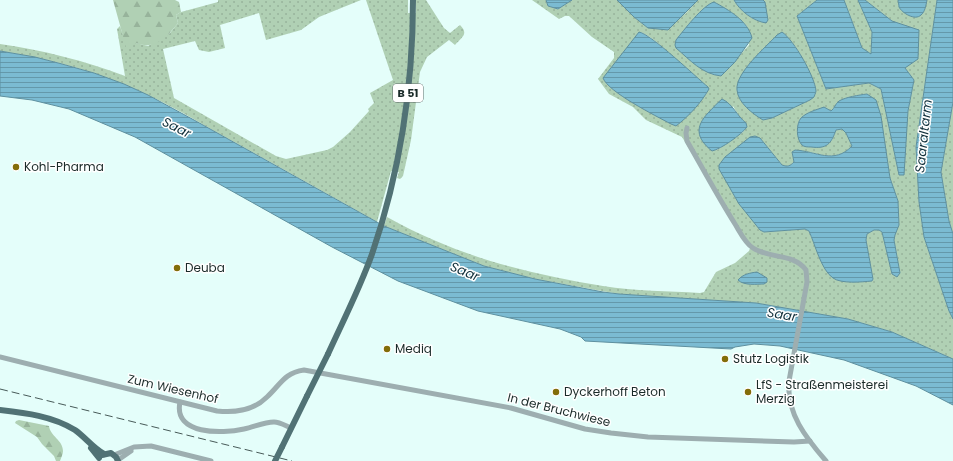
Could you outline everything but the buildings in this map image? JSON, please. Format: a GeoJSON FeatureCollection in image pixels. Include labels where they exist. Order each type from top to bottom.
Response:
{"type":"FeatureCollection","features":[{"type":"Feature","properties":{"kind":"main road","name":"B 51"},"geometry":{"type":"LineString","coordinates":[[275,461],[350,308],[372,255],[387,205],[402,135],[409,82],[413,0]]}},
{"type":"Feature","properties":{"kind":"main road"},"geometry":{"type":"LineString","coordinates":[[0,410],[44,416],[69,427],[104,454],[108,453],[116,459]]}},
{"type":"Feature","properties":{"kind":"main road"},"geometry":{"type":"LineString","coordinates":[[69,427],[96,453],[98,460],[104,454]]}},
{"type":"Feature","properties":{"kind":"street"},"geometry":{"type":"LineString","coordinates":[[687,128],[687,141],[730,216],[748,243],[754,249],[763,253],[797,262],[806,270],[808,275],[788,382],[789,398],[793,412],[810,441],[826,461]]}},
{"type":"Feature","properties":{"kind":"street","name":"Zum Wiesenhof"},"geometry":{"type":"LineString","coordinates":[[0,357],[217,411],[229,412],[258,404],[266,398],[287,376],[294,372],[304,370],[330,374]]}},
{"type":"Feature","properties":{"kind":"street","name":"In der Bruchwiese"},"geometry":{"type":"LineString","coordinates":[[330,374],[525,411],[584,429],[611,433],[660,438],[794,442],[810,441]]}},
{"type":"Feature","properties":{"kind":"street"},"geometry":{"type":"LineString","coordinates":[[180,402],[178,408],[180,418],[190,426],[197,428],[212,431],[233,431],[275,422],[292,428]]}},
{"type":"Feature","properties":{"kind":"street"},"geometry":{"type":"LineString","coordinates":[[116,459],[143,447],[157,447],[211,461]]}},
{"type":"Feature","properties":{"kind":"green space"},"geometry":{"type":"Polygon","coordinates":[[[113,0],[175,0],[179,2],[181,12],[176,15],[178,23],[162,40],[147,45],[136,43],[130,48],[126,47],[113,0]]]}},
{"type":"Feature","properties":{"kind":"green space"},"geometry":{"type":"Polygon","coordinates":[[[218,0],[361,0],[319,17],[301,30],[266,40],[259,13],[220,25],[225,48],[209,52],[199,50],[195,41],[163,49],[174,98],[276,156],[286,159],[327,150],[333,147],[350,132],[369,111],[368,109],[374,103],[370,93],[393,80],[366,0],[408,0],[408,13],[416,13],[416,0],[426,0],[444,28],[450,33],[460,25],[463,28],[464,35],[462,38],[455,45],[449,40],[427,57],[420,72],[411,140],[403,176],[400,179],[397,178],[399,172],[391,171],[377,222],[183,113],[137,90],[110,79],[48,60],[0,51],[0,44],[32,49],[79,61],[125,76],[117,29],[120,26],[123,35],[136,43],[148,46],[170,33],[178,23],[176,15],[181,12],[218,2],[218,0]]]}},
{"type":"Feature","properties":{"kind":"green space"},"geometry":{"type":"Polygon","coordinates":[[[532,0],[546,0],[548,6],[558,9],[572,0],[617,0],[634,17],[648,28],[685,14],[698,0],[734,0],[747,15],[766,23],[765,2],[763,0],[817,0],[797,16],[826,89],[869,83],[881,89],[899,175],[914,80],[905,68],[892,21],[865,0],[898,0],[899,6],[923,13],[927,0],[937,0],[916,147],[919,202],[924,237],[953,319],[953,359],[892,332],[848,319],[756,303],[619,294],[535,279],[484,266],[384,226],[387,217],[436,241],[497,263],[540,274],[582,282],[615,288],[639,290],[704,292],[716,272],[735,263],[749,251],[750,248],[682,137],[646,120],[633,107],[609,94],[598,79],[614,58],[614,52],[592,37],[569,16],[559,19],[532,0]],[[714,2],[711,74],[721,76],[749,45],[747,26],[733,14],[714,2]],[[639,32],[682,121],[707,93],[664,49],[655,41],[639,32]],[[785,35],[763,120],[772,118],[810,100],[804,62],[795,46],[785,35]],[[867,94],[842,100],[831,111],[824,107],[801,118],[798,124],[799,140],[832,140],[836,130],[842,129],[846,133],[852,146],[845,152],[830,156],[800,151],[792,152],[794,162],[786,166],[782,165],[760,138],[733,194],[760,230],[764,232],[805,229],[809,231],[825,269],[872,281],[866,240],[867,234],[874,230],[879,230],[882,232],[892,274],[900,273],[894,240],[894,235],[899,225],[898,201],[890,178],[887,158],[867,94]],[[733,106],[717,150],[743,132],[746,127],[746,123],[740,118],[733,106]]]}},
{"type":"Feature","properties":{"kind":"green space"},"geometry":{"type":"Polygon","coordinates":[[[844,0],[858,0],[872,32],[871,55],[862,48],[844,0]]]}},
{"type":"Feature","properties":{"kind":"green space"},"geometry":{"type":"Polygon","coordinates":[[[953,102],[953,234],[949,221],[941,172],[953,102]]]}},
{"type":"Feature","properties":{"kind":"green space"},"geometry":{"type":"Polygon","coordinates":[[[19,420],[49,426],[62,447],[63,452],[60,461],[56,461],[54,456],[37,437],[15,423],[19,420]]]}},
{"type":"Feature","properties":{"kind":"water"},"geometry":{"type":"Polygon","coordinates":[[[546,0],[572,0],[558,9],[548,6],[546,0]]]}},
{"type":"Feature","properties":{"kind":"water"},"geometry":{"type":"Polygon","coordinates":[[[617,0],[698,0],[668,30],[648,28],[634,17],[617,0]]]}},
{"type":"Feature","properties":{"kind":"water"},"geometry":{"type":"Polygon","coordinates":[[[734,0],[763,0],[765,2],[768,20],[766,23],[752,18],[740,8],[734,0]]]}},
{"type":"Feature","properties":{"kind":"water"},"geometry":{"type":"Polygon","coordinates":[[[817,0],[844,0],[862,48],[871,54],[872,32],[858,0],[865,0],[892,21],[919,30],[918,59],[905,68],[914,80],[908,111],[904,175],[899,175],[881,89],[869,83],[826,89],[797,16],[817,0]]]}},
{"type":"Feature","properties":{"kind":"water"},"geometry":{"type":"Polygon","coordinates":[[[898,0],[927,0],[921,15],[918,17],[912,17],[903,12],[899,7],[898,0]]]}},
{"type":"Feature","properties":{"kind":"water","name":"Saaraltarm"},"geometry":{"type":"Polygon","coordinates":[[[937,0],[953,0],[953,102],[941,172],[949,221],[953,234],[953,319],[924,237],[919,202],[916,147],[937,0]]]}},
{"type":"Feature","properties":{"kind":"water"},"geometry":{"type":"Polygon","coordinates":[[[714,2],[732,12],[742,21],[750,32],[752,38],[735,62],[721,76],[714,75],[697,66],[676,48],[675,45],[676,40],[694,18],[714,2]]]}},
{"type":"Feature","properties":{"kind":"water"},"geometry":{"type":"Polygon","coordinates":[[[639,32],[663,48],[709,89],[686,118],[676,126],[644,110],[623,97],[607,84],[603,78],[639,32]]]}},
{"type":"Feature","properties":{"kind":"water"},"geometry":{"type":"Polygon","coordinates":[[[782,32],[798,50],[812,77],[816,92],[814,97],[810,100],[772,118],[763,120],[743,104],[738,95],[738,83],[746,68],[752,61],[777,35],[782,32]]]}},
{"type":"Feature","properties":{"kind":"water","name":"Saar"},"geometry":{"type":"Polygon","coordinates":[[[0,51],[35,57],[62,64],[94,73],[124,84],[194,120],[384,226],[484,266],[535,279],[603,292],[756,303],[848,319],[892,332],[953,359],[953,405],[916,386],[844,360],[780,346],[754,344],[731,349],[585,341],[581,337],[560,329],[478,311],[398,281],[332,247],[135,137],[69,109],[32,100],[0,96],[0,51]]]}},
{"type":"Feature","properties":{"kind":"water"},"geometry":{"type":"Polygon","coordinates":[[[867,94],[876,100],[881,116],[890,178],[898,201],[899,225],[894,240],[900,273],[897,277],[892,274],[882,232],[879,230],[874,230],[867,234],[866,240],[873,279],[872,281],[846,282],[833,278],[825,269],[809,231],[805,229],[764,232],[760,230],[739,204],[719,169],[719,165],[725,157],[750,137],[755,136],[760,138],[782,165],[786,166],[794,162],[792,152],[795,150],[825,156],[838,155],[845,152],[852,146],[846,133],[842,129],[836,130],[830,142],[825,146],[803,146],[798,135],[799,121],[803,116],[812,111],[824,107],[831,111],[839,101],[853,96],[867,94]]]}},
{"type":"Feature","properties":{"kind":"water"},"geometry":{"type":"Polygon","coordinates":[[[722,99],[732,107],[746,123],[747,127],[731,141],[712,151],[700,137],[699,128],[704,118],[722,99]]]}},
{"type":"Feature","properties":{"kind":"water"},"geometry":{"type":"Polygon","coordinates":[[[757,272],[767,278],[767,282],[764,284],[751,284],[738,280],[744,275],[757,272]]]}},
{"type":"Feature","properties":{"kind":"railway"},"geometry":{"type":"LineString","coordinates":[[0,389],[292,461]]}},
{"type":"Feature","properties":{"kind":"place","name":"Kohl-Pharma"},"geometry":{"type":"Point","coordinates":[16,167]}},
{"type":"Feature","properties":{"kind":"place","name":"Deuba"},"geometry":{"type":"Point","coordinates":[177,268]}},
{"type":"Feature","properties":{"kind":"place","name":"Mediq"},"geometry":{"type":"Point","coordinates":[387,349]}},
{"type":"Feature","properties":{"kind":"place","name":"Stutz Logistik"},"geometry":{"type":"Point","coordinates":[725,359]}},
{"type":"Feature","properties":{"kind":"place","name":"Dyckerhoff Beton"},"geometry":{"type":"Point","coordinates":[556,392]}},
{"type":"Feature","properties":{"kind":"place","name":"LfS - Straßenmeisterei Merzig"},"geometry":{"type":"Point","coordinates":[748,392]}}]}
